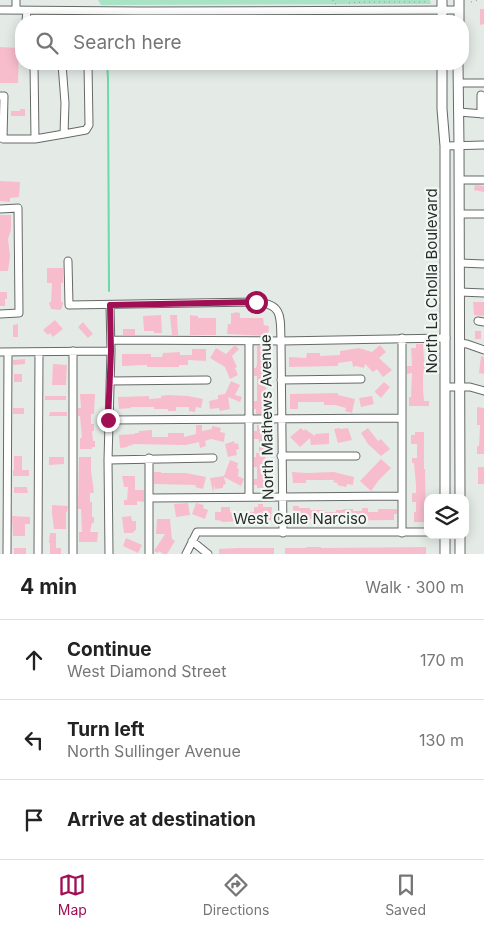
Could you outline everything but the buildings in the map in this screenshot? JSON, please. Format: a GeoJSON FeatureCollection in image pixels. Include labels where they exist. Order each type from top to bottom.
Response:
{"type":"FeatureCollection","features":[{"type":"Feature","properties":{"kind":"main road"},"geometry":{"type":"LineString","coordinates":[[442,0],[442,15]]}},
{"type":"Feature","properties":{"kind":"main road","name":"North La Cholla Boulevard"},"geometry":{"type":"LineString","coordinates":[[442,70],[442,109],[445,146],[446,494]]}},
{"type":"Feature","properties":{"kind":"main road","name":"North La Cholla Boulevard"},"geometry":{"type":"LineString","coordinates":[[458,70],[460,494]]}},
{"type":"Feature","properties":{"kind":"main road"},"geometry":{"type":"LineString","coordinates":[[445,539],[445,554]]}},
{"type":"Feature","properties":{"kind":"main road"},"geometry":{"type":"LineString","coordinates":[[460,539],[460,554]]}},
{"type":"Feature","properties":{"kind":"street"},"geometry":{"type":"LineString","coordinates":[[16,0],[16,10]]}},
{"type":"Feature","properties":{"kind":"street"},"geometry":{"type":"LineString","coordinates":[[0,10],[442,10],[459,5]]}},
{"type":"Feature","properties":{"kind":"street"},"geometry":{"type":"LineString","coordinates":[[26,10],[26,15]]}},
{"type":"Feature","properties":{"kind":"street"},"geometry":{"type":"LineString","coordinates":[[34,70],[35,139]]}},
{"type":"Feature","properties":{"kind":"street"},"geometry":{"type":"LineString","coordinates":[[62,70],[65,102],[64,134]]}},
{"type":"Feature","properties":{"kind":"street"},"geometry":{"type":"LineString","coordinates":[[0,96],[4,96],[3,139],[35,139],[86,130],[89,125],[88,70]]}},
{"type":"Feature","properties":{"kind":"street"},"geometry":{"type":"LineString","coordinates":[[459,83],[484,84]]}},
{"type":"Feature","properties":{"kind":"street"},"geometry":{"type":"LineString","coordinates":[[459,112],[482,114],[481,95]]}},
{"type":"Feature","properties":{"kind":"street"},"geometry":{"type":"LineString","coordinates":[[445,146],[484,145]]}},
{"type":"Feature","properties":{"kind":"street"},"geometry":{"type":"LineString","coordinates":[[460,180],[484,180]]}},
{"type":"Feature","properties":{"kind":"street"},"geometry":{"type":"LineString","coordinates":[[0,209],[18,208],[19,314],[0,314]]}},
{"type":"Feature","properties":{"kind":"street"},"geometry":{"type":"LineString","coordinates":[[460,214],[484,214]]}},
{"type":"Feature","properties":{"kind":"street"},"geometry":{"type":"LineString","coordinates":[[68,261],[69,305],[110,305],[111,351],[108,420],[109,554]]}},
{"type":"Feature","properties":{"kind":"street"},"geometry":{"type":"LineString","coordinates":[[460,263],[484,264]]}},
{"type":"Feature","properties":{"kind":"street"},"geometry":{"type":"LineString","coordinates":[[460,292],[484,293]]}},
{"type":"Feature","properties":{"kind":"street","name":"North Mathews Avenue"},"geometry":{"type":"LineString","coordinates":[[110,305],[264,302],[271,304],[277,310],[280,317],[281,341],[283,533]]}},
{"type":"Feature","properties":{"kind":"street"},"geometry":{"type":"LineString","coordinates":[[402,338],[402,533]]}},
{"type":"Feature","properties":{"kind":"street"},"geometry":{"type":"LineString","coordinates":[[110,340],[281,341],[446,338]]}},
{"type":"Feature","properties":{"kind":"street"},"geometry":{"type":"LineString","coordinates":[[249,341],[249,497]]}},
{"type":"Feature","properties":{"kind":"street"},"geometry":{"type":"LineString","coordinates":[[459,343],[484,350]]}},
{"type":"Feature","properties":{"kind":"street"},"geometry":{"type":"LineString","coordinates":[[73,351],[73,554]]}},
{"type":"Feature","properties":{"kind":"street"},"geometry":{"type":"LineString","coordinates":[[0,352],[111,351]]}},
{"type":"Feature","properties":{"kind":"street"},"geometry":{"type":"LineString","coordinates":[[7,554],[8,352]]}},
{"type":"Feature","properties":{"kind":"street"},"geometry":{"type":"LineString","coordinates":[[38,554],[40,352]]}},
{"type":"Feature","properties":{"kind":"street"},"geometry":{"type":"LineString","coordinates":[[281,380],[361,379]]}},
{"type":"Feature","properties":{"kind":"street"},"geometry":{"type":"LineString","coordinates":[[110,381],[207,380]]}},
{"type":"Feature","properties":{"kind":"street"},"geometry":{"type":"LineString","coordinates":[[446,387],[470,387],[484,391]]}},
{"type":"Feature","properties":{"kind":"street"},"geometry":{"type":"LineString","coordinates":[[108,420],[402,418]]}},
{"type":"Feature","properties":{"kind":"street"},"geometry":{"type":"LineString","coordinates":[[282,456],[356,456]]}},
{"type":"Feature","properties":{"kind":"street"},"geometry":{"type":"LineString","coordinates":[[148,458],[149,554]]}},
{"type":"Feature","properties":{"kind":"street"},"geometry":{"type":"LineString","coordinates":[[108,460],[213,458]]}},
{"type":"Feature","properties":{"kind":"street"},"geometry":{"type":"LineString","coordinates":[[148,498],[402,496]]}},
{"type":"Feature","properties":{"kind":"street","name":"West Calle Narciso"},"geometry":{"type":"LineString","coordinates":[[192,541],[197,532],[424,532]]}},
{"type":"Feature","properties":{"kind":"street"},"geometry":{"type":"LineString","coordinates":[[186,554],[192,541],[208,554]]}},
{"type":"Feature","properties":{"kind":"path"},"geometry":{"type":"LineString","coordinates":[[333,0],[336,5]]}},
{"type":"Feature","properties":{"kind":"path"},"geometry":{"type":"LineString","coordinates":[[346,4],[365,2],[424,2],[428,0]]}},
{"type":"Feature","properties":{"kind":"path"},"geometry":{"type":"LineString","coordinates":[[471,2],[479,0]]}},
{"type":"Feature","properties":{"kind":"green space"},"geometry":{"type":"Polygon","coordinates":[[[98,0],[430,0],[431,4],[101,5],[98,0]]]}},
{"type":"Feature","properties":{"kind":"waterway"},"geometry":{"type":"LineString","coordinates":[[107,70],[109,291]]}},
{"type":"Feature","properties":{"kind":"route"},"geometry":{"type":"LineString","coordinates":[[108,420],[111,351],[110,305],[256,302]]}}]}
